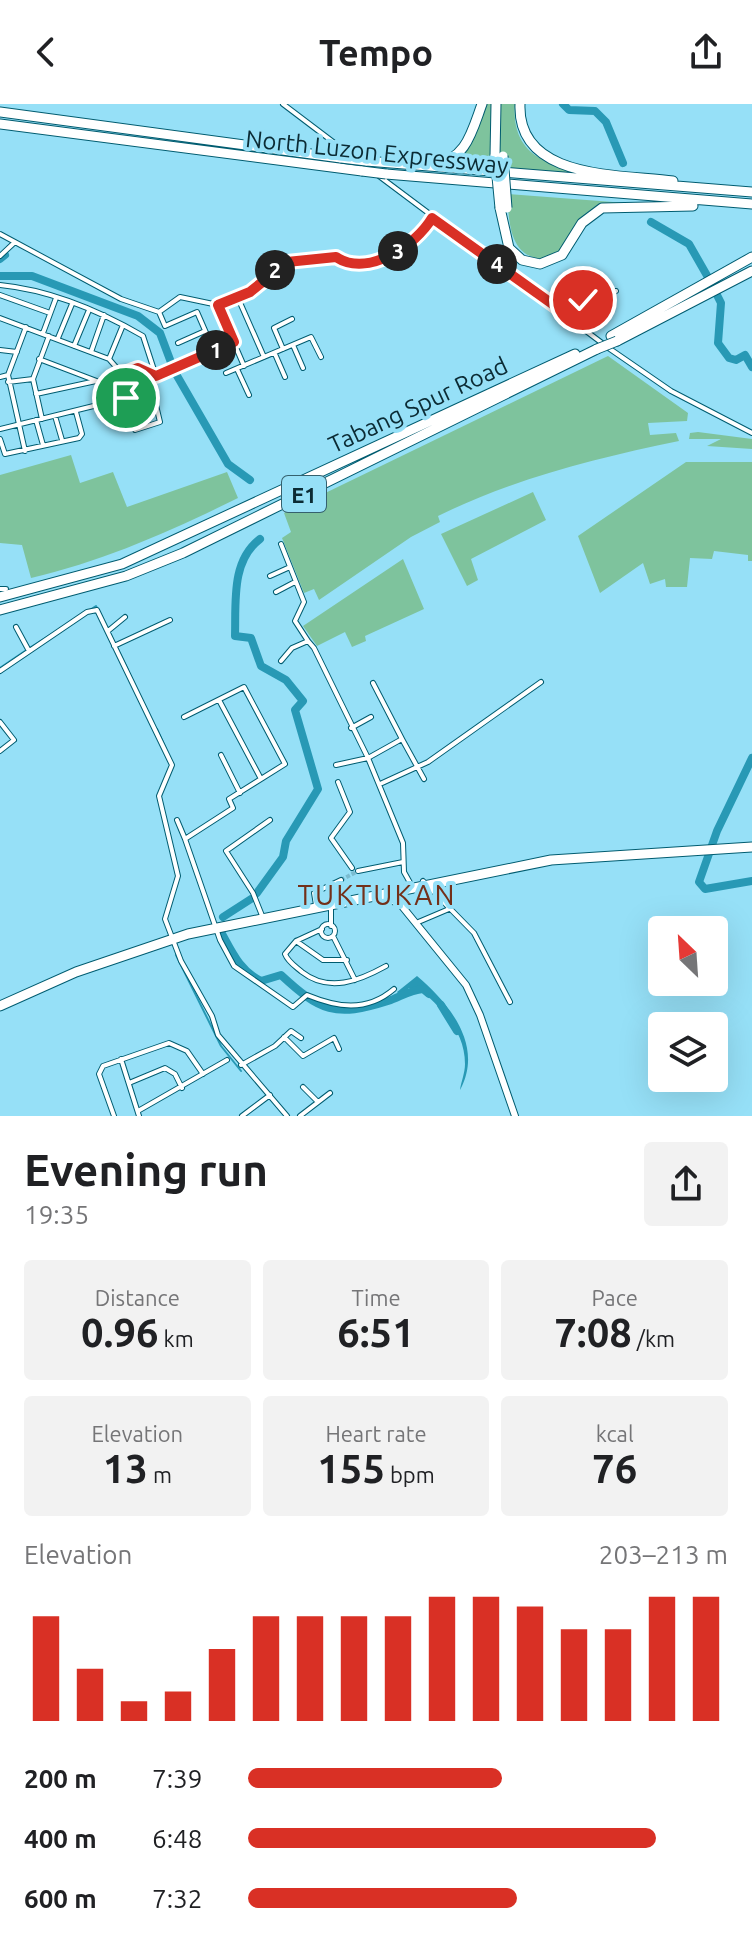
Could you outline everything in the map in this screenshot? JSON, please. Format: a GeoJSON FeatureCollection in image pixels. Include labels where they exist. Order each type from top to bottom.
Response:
{"type":"FeatureCollection","features":[{"type":"Feature","properties":{"kind":"highway"},"geometry":{"type":"LineString","coordinates":[[383,163],[437,164],[451,160],[464,148],[482,104]]}},
{"type":"Feature","properties":{"kind":"highway"},"geometry":{"type":"LineString","coordinates":[[496,104],[509,248],[522,260],[540,264],[562,255],[584,220],[602,208],[752,204]]}},
{"type":"Feature","properties":{"kind":"highway"},"geometry":{"type":"LineString","coordinates":[[520,104],[524,135],[534,148],[556,163],[752,191]]}},
{"type":"Feature","properties":{"kind":"highway","name":"North Luzon Expressway"},"geometry":{"type":"LineString","coordinates":[[0,112],[341,158],[386,174],[752,204]]}},
{"type":"Feature","properties":{"kind":"highway","name":"North Luzon Expressway"},"geometry":{"type":"LineString","coordinates":[[0,124],[364,166],[383,163],[752,191]]}},
{"type":"Feature","properties":{"kind":"highway","name":"Tabang Spur Road"},"geometry":{"type":"LineString","coordinates":[[614,338],[752,257]]}},
{"type":"Feature","properties":{"kind":"highway","name":"Tabang Spur Road"},"geometry":{"type":"LineString","coordinates":[[2,592],[122,564],[595,347],[752,271]]}},
{"type":"Feature","properties":{"kind":"highway","name":"Tabang Spur Road"},"geometry":{"type":"LineString","coordinates":[[0,610],[126,576],[183,553],[595,347]]}},
{"type":"Feature","properties":{"kind":"highway"},"geometry":{"type":"LineString","coordinates":[[0,1004],[172,935],[550,856],[752,844]]}},
{"type":"Feature","properties":{"kind":"street"},"geometry":{"type":"LineString","coordinates":[[283,104],[432,218],[671,391],[752,433]]}},
{"type":"Feature","properties":{"kind":"street"},"geometry":{"type":"LineString","coordinates":[[159,312],[180,297],[218,305],[238,298],[287,262],[336,257],[345,263],[373,261],[418,239],[432,218]]}},
{"type":"Feature","properties":{"kind":"street"},"geometry":{"type":"LineString","coordinates":[[0,234],[121,299],[159,312],[165,326],[197,312],[214,351]]}},
{"type":"Feature","properties":{"kind":"street"},"geometry":{"type":"LineString","coordinates":[[0,256],[15,242]]}},
{"type":"Feature","properties":{"kind":"street"},"geometry":{"type":"LineString","coordinates":[[0,285],[27,286],[104,315],[143,336],[156,376]]}},
{"type":"Feature","properties":{"kind":"street"},"geometry":{"type":"LineString","coordinates":[[558,308],[616,291]]}},
{"type":"Feature","properties":{"kind":"street"},"geometry":{"type":"LineString","coordinates":[[0,295],[50,313]]}},
{"type":"Feature","properties":{"kind":"street"},"geometry":{"type":"LineString","coordinates":[[43,333],[56,298]]}},
{"type":"Feature","properties":{"kind":"street"},"geometry":{"type":"LineString","coordinates":[[238,298],[264,357]]}},
{"type":"Feature","properties":{"kind":"street"},"geometry":{"type":"LineString","coordinates":[[58,339],[72,304]]}},
{"type":"Feature","properties":{"kind":"street"},"geometry":{"type":"LineString","coordinates":[[218,305],[244,366]]}},
{"type":"Feature","properties":{"kind":"street"},"geometry":{"type":"LineString","coordinates":[[74,346],[89,310]]}},
{"type":"Feature","properties":{"kind":"street"},"geometry":{"type":"LineString","coordinates":[[91,352],[104,315]]}},
{"type":"Feature","properties":{"kind":"street"},"geometry":{"type":"LineString","coordinates":[[0,318],[109,359],[119,375],[135,430],[160,422],[148,372]]}},
{"type":"Feature","properties":{"kind":"street"},"geometry":{"type":"LineString","coordinates":[[283,349],[274,328],[292,319]]}},
{"type":"Feature","properties":{"kind":"street"},"geometry":{"type":"LineString","coordinates":[[109,359],[123,325]]}},
{"type":"Feature","properties":{"kind":"street"},"geometry":{"type":"LineString","coordinates":[[25,451],[16,425],[8,378],[26,327]]}},
{"type":"Feature","properties":{"kind":"street"},"geometry":{"type":"LineString","coordinates":[[178,343],[205,331]]}},
{"type":"Feature","properties":{"kind":"street"},"geometry":{"type":"LineString","coordinates":[[43,446],[33,379],[49,336]]}},
{"type":"Feature","properties":{"kind":"street"},"geometry":{"type":"LineString","coordinates":[[226,373],[311,337],[321,357]]}},
{"type":"Feature","properties":{"kind":"street"},"geometry":{"type":"LineString","coordinates":[[119,375],[138,368],[156,376],[234,342]]}},
{"type":"Feature","properties":{"kind":"street"},"geometry":{"type":"LineString","coordinates":[[293,344],[303,368]]}},
{"type":"Feature","properties":{"kind":"street"},"geometry":{"type":"LineString","coordinates":[[0,350],[17,352]]}},
{"type":"Feature","properties":{"kind":"street"},"geometry":{"type":"LineString","coordinates":[[274,352],[285,377]]}},
{"type":"Feature","properties":{"kind":"street"},"geometry":{"type":"LineString","coordinates":[[39,359],[96,381],[122,385]]}},
{"type":"Feature","properties":{"kind":"street"},"geometry":{"type":"LineString","coordinates":[[237,369],[249,395]]}},
{"type":"Feature","properties":{"kind":"street"},"geometry":{"type":"LineString","coordinates":[[0,377],[33,379]]}},
{"type":"Feature","properties":{"kind":"street"},"geometry":{"type":"LineString","coordinates":[[36,394],[96,381]]}},
{"type":"Feature","properties":{"kind":"street"},"geometry":{"type":"LineString","coordinates":[[0,429],[126,398]]}},
{"type":"Feature","properties":{"kind":"street"},"geometry":{"type":"LineString","coordinates":[[0,439],[5,454],[82,437],[76,412]]}},
{"type":"Feature","properties":{"kind":"street"},"geometry":{"type":"LineString","coordinates":[[55,416],[62,441]]}},
{"type":"Feature","properties":{"kind":"street"},"geometry":{"type":"LineString","coordinates":[[281,544],[304,605],[295,621],[342,704],[380,784],[403,843],[403,862],[412,885]]}},
{"type":"Feature","properties":{"kind":"street"},"geometry":{"type":"LineString","coordinates":[[270,576],[291,566]]}},
{"type":"Feature","properties":{"kind":"street"},"geometry":{"type":"LineString","coordinates":[[276,592],[296,581]]}},
{"type":"Feature","properties":{"kind":"street"},"geometry":{"type":"LineString","coordinates":[[0,671],[94,608],[172,765],[159,796],[177,873],[165,914],[181,961],[212,1016],[218,1035],[284,1115]]}},
{"type":"Feature","properties":{"kind":"street"},"geometry":{"type":"LineString","coordinates":[[107,631],[125,617]]}},
{"type":"Feature","properties":{"kind":"street"},"geometry":{"type":"LineString","coordinates":[[114,646],[170,620]]}},
{"type":"Feature","properties":{"kind":"street"},"geometry":{"type":"LineString","coordinates":[[16,627],[29,651]]}},
{"type":"Feature","properties":{"kind":"street"},"geometry":{"type":"LineString","coordinates":[[281,661],[292,648],[308,641]]}},
{"type":"Feature","properties":{"kind":"street"},"geometry":{"type":"LineString","coordinates":[[380,784],[417,767],[541,682]]}},
{"type":"Feature","properties":{"kind":"street"},"geometry":{"type":"LineString","coordinates":[[373,683],[424,779]]}},
{"type":"Feature","properties":{"kind":"street"},"geometry":{"type":"LineString","coordinates":[[184,717],[244,687],[285,764],[229,799],[233,808],[185,839]]}},
{"type":"Feature","properties":{"kind":"street"},"geometry":{"type":"LineString","coordinates":[[219,700],[261,780]]}},
{"type":"Feature","properties":{"kind":"street"},"geometry":{"type":"LineString","coordinates":[[351,728],[371,717]]}},
{"type":"Feature","properties":{"kind":"street"},"geometry":{"type":"LineString","coordinates":[[0,722],[14,740],[0,751]]}},
{"type":"Feature","properties":{"kind":"street"},"geometry":{"type":"LineString","coordinates":[[336,765],[368,758],[402,739]]}},
{"type":"Feature","properties":{"kind":"street"},"geometry":{"type":"LineString","coordinates":[[221,755],[240,793]]}},
{"type":"Feature","properties":{"kind":"street"},"geometry":{"type":"LineString","coordinates":[[338,782],[350,812],[331,838],[352,868]]}},
{"type":"Feature","properties":{"kind":"street"},"geometry":{"type":"LineString","coordinates":[[177,820],[224,949],[242,974],[293,1007],[305,997],[327,1005],[348,1006],[383,996],[394,989]]}},
{"type":"Feature","properties":{"kind":"street"},"geometry":{"type":"LineString","coordinates":[[263,916],[226,851],[270,820]]}},
{"type":"Feature","properties":{"kind":"street"},"geometry":{"type":"LineString","coordinates":[[358,871],[403,862]]}},
{"type":"Feature","properties":{"kind":"street"},"geometry":{"type":"LineString","coordinates":[[316,906],[314,893],[341,880]]}},
{"type":"Feature","properties":{"kind":"street"},"geometry":{"type":"LineString","coordinates":[[424,884],[474,933],[510,1002]]}},
{"type":"Feature","properties":{"kind":"street"},"geometry":{"type":"LineString","coordinates":[[379,893],[401,905],[473,997],[515,1116]]}},
{"type":"Feature","properties":{"kind":"street"},"geometry":{"type":"LineString","coordinates":[[330,903],[331,926],[335,931],[333,936],[355,980]]}},
{"type":"Feature","properties":{"kind":"street"},"geometry":{"type":"LineString","coordinates":[[416,923],[449,909]]}},
{"type":"Feature","properties":{"kind":"street"},"geometry":{"type":"LineString","coordinates":[[331,926],[296,941],[285,957],[311,979],[332,983],[355,980],[386,966]]}},
{"type":"Feature","properties":{"kind":"street"},"geometry":{"type":"LineString","coordinates":[[322,929],[325,937],[333,936]]}},
{"type":"Feature","properties":{"kind":"street"},"geometry":{"type":"LineString","coordinates":[[296,941],[323,960],[347,960]]}},
{"type":"Feature","properties":{"kind":"street"},"geometry":{"type":"LineString","coordinates":[[241,1065],[257,1058],[293,1030],[301,1038]]}},
{"type":"Feature","properties":{"kind":"street"},"geometry":{"type":"LineString","coordinates":[[284,1037],[303,1056],[334,1038],[339,1049]]}},
{"type":"Feature","properties":{"kind":"street"},"geometry":{"type":"LineString","coordinates":[[114,1116],[99,1069],[169,1043],[187,1051],[203,1074]]}},
{"type":"Feature","properties":{"kind":"street"},"geometry":{"type":"LineString","coordinates":[[121,1059],[138,1113],[227,1060]]}},
{"type":"Feature","properties":{"kind":"street"},"geometry":{"type":"LineString","coordinates":[[129,1083],[165,1068],[175,1074],[182,1088]]}},
{"type":"Feature","properties":{"kind":"street"},"geometry":{"type":"LineString","coordinates":[[303,1087],[318,1102]]}},
{"type":"Feature","properties":{"kind":"street"},"geometry":{"type":"LineString","coordinates":[[300,1116],[330,1093]]}},
{"type":"Feature","properties":{"kind":"street"},"geometry":{"type":"LineString","coordinates":[[242,1116],[270,1095]]}},
{"type":"Feature","properties":{"kind":"green space"},"geometry":{"type":"Polygon","coordinates":[[[485,104],[494,104],[491,169],[450,164],[464,153],[485,104]]]}},
{"type":"Feature","properties":{"kind":"green space"},"geometry":{"type":"Polygon","coordinates":[[[501,104],[515,104],[516,125],[521,140],[531,152],[559,167],[611,178],[501,168],[498,140],[501,104]]]}},
{"type":"Feature","properties":{"kind":"green space"},"geometry":{"type":"Polygon","coordinates":[[[507,194],[639,204],[611,205],[586,213],[560,250],[543,259],[530,256],[517,245],[509,220],[507,194]]]}},
{"type":"Feature","properties":{"kind":"green space"},"geometry":{"type":"Polygon","coordinates":[[[608,356],[688,413],[687,421],[648,423],[650,435],[676,433],[679,441],[556,471],[466,503],[438,516],[440,522],[411,537],[319,600],[314,589],[304,593],[282,538],[291,532],[284,513],[608,356]]]}},
{"type":"Feature","properties":{"kind":"green space"},"geometry":{"type":"Polygon","coordinates":[[[690,433],[752,439],[752,449],[707,446],[721,439],[689,439],[690,433]]]}},
{"type":"Feature","properties":{"kind":"green space"},"geometry":{"type":"Polygon","coordinates":[[[71,455],[80,483],[113,472],[127,507],[227,472],[238,498],[137,544],[31,578],[22,545],[0,543],[0,475],[71,455]]]}},
{"type":"Feature","properties":{"kind":"green space"},"geometry":{"type":"Polygon","coordinates":[[[686,462],[752,462],[752,561],[748,561],[748,555],[714,551],[712,559],[690,558],[687,587],[666,587],[665,579],[650,584],[643,563],[600,593],[578,536],[686,462]]]}},
{"type":"Feature","properties":{"kind":"green space"},"geometry":{"type":"Polygon","coordinates":[[[533,492],[546,520],[471,559],[478,580],[467,586],[441,534],[533,492]]]}},
{"type":"Feature","properties":{"kind":"green space"},"geometry":{"type":"Polygon","coordinates":[[[403,559],[424,609],[365,636],[366,641],[352,647],[345,632],[317,646],[303,626],[403,559]]]}},
{"type":"Feature","properties":{"kind":"water"},"geometry":{"type":"Polygon","coordinates":[[[417,976],[441,999],[466,1042],[466,1074],[460,1090],[465,1067],[457,1031],[419,988],[409,988],[400,996],[397,992],[417,976]]]}},
{"type":"Feature","properties":{"kind":"waterway"},"geometry":{"type":"LineString","coordinates":[[563,104],[569,110],[595,111],[606,122],[623,163]]}},
{"type":"Feature","properties":{"kind":"waterway"},"geometry":{"type":"LineString","coordinates":[[651,222],[689,244],[709,279]]}},
{"type":"Feature","properties":{"kind":"waterway"},"geometry":{"type":"LineString","coordinates":[[0,259],[5,255]]}},
{"type":"Feature","properties":{"kind":"waterway"},"geometry":{"type":"LineString","coordinates":[[0,276],[32,276],[138,316],[160,333],[172,365]]}},
{"type":"Feature","properties":{"kind":"waterway"},"geometry":{"type":"LineString","coordinates":[[716,293],[721,303],[718,343],[729,358],[736,360],[745,355],[752,367]]}},
{"type":"Feature","properties":{"kind":"waterway"},"geometry":{"type":"LineString","coordinates":[[176,374],[228,464],[250,480]]}},
{"type":"Feature","properties":{"kind":"waterway"},"geometry":{"type":"LineString","coordinates":[[257,893],[283,857],[286,841],[318,789],[295,710],[303,701],[286,680],[261,666],[251,638],[235,636],[240,570],[251,548],[260,539]]}},
{"type":"Feature","properties":{"kind":"waterway"},"geometry":{"type":"LineString","coordinates":[[31,647],[96,606],[128,670]]}},
{"type":"Feature","properties":{"kind":"waterway"},"geometry":{"type":"LineString","coordinates":[[0,668],[25,651]]}},
{"type":"Feature","properties":{"kind":"waterway"},"geometry":{"type":"LineString","coordinates":[[157,729],[166,749]]}},
{"type":"Feature","properties":{"kind":"waterway"},"geometry":{"type":"LineString","coordinates":[[752,758],[717,831],[699,882],[705,889],[752,881]]}},
{"type":"Feature","properties":{"kind":"waterway"},"geometry":{"type":"LineString","coordinates":[[223,917],[251,899]]}},
{"type":"Feature","properties":{"kind":"waterway"},"geometry":{"type":"LineString","coordinates":[[221,932],[237,960],[254,977],[261,981],[281,975],[307,997],[329,1008],[341,1010],[370,1006],[423,989],[429,994]]}},
{"type":"Feature","properties":{"kind":"waterway"},"geometry":{"type":"LineString","coordinates":[[176,955],[221,1046],[241,1071]]}},
{"type":"Feature","properties":{"kind":"waterway"},"geometry":{"type":"LineString","coordinates":[[441,1005],[457,1031]]}},
{"type":"Feature","properties":{"kind":"tunnel"},"geometry":{"type":"LineString","coordinates":[[341,880],[358,871]]}},
{"type":"Feature","properties":{"kind":"district","name":"TUKTUKAN"},"geometry":{"type":"Point","coordinates":[377,894]}},
{"type":"Feature","properties":{"kind":"route"},"geometry":{"type":"LineString","coordinates":[[126,398],[119,375],[138,368],[156,376],[234,342],[218,305],[250,292],[287,262],[336,257],[345,263],[373,261],[418,239],[432,218],[558,308],[583,300]]}}]}
